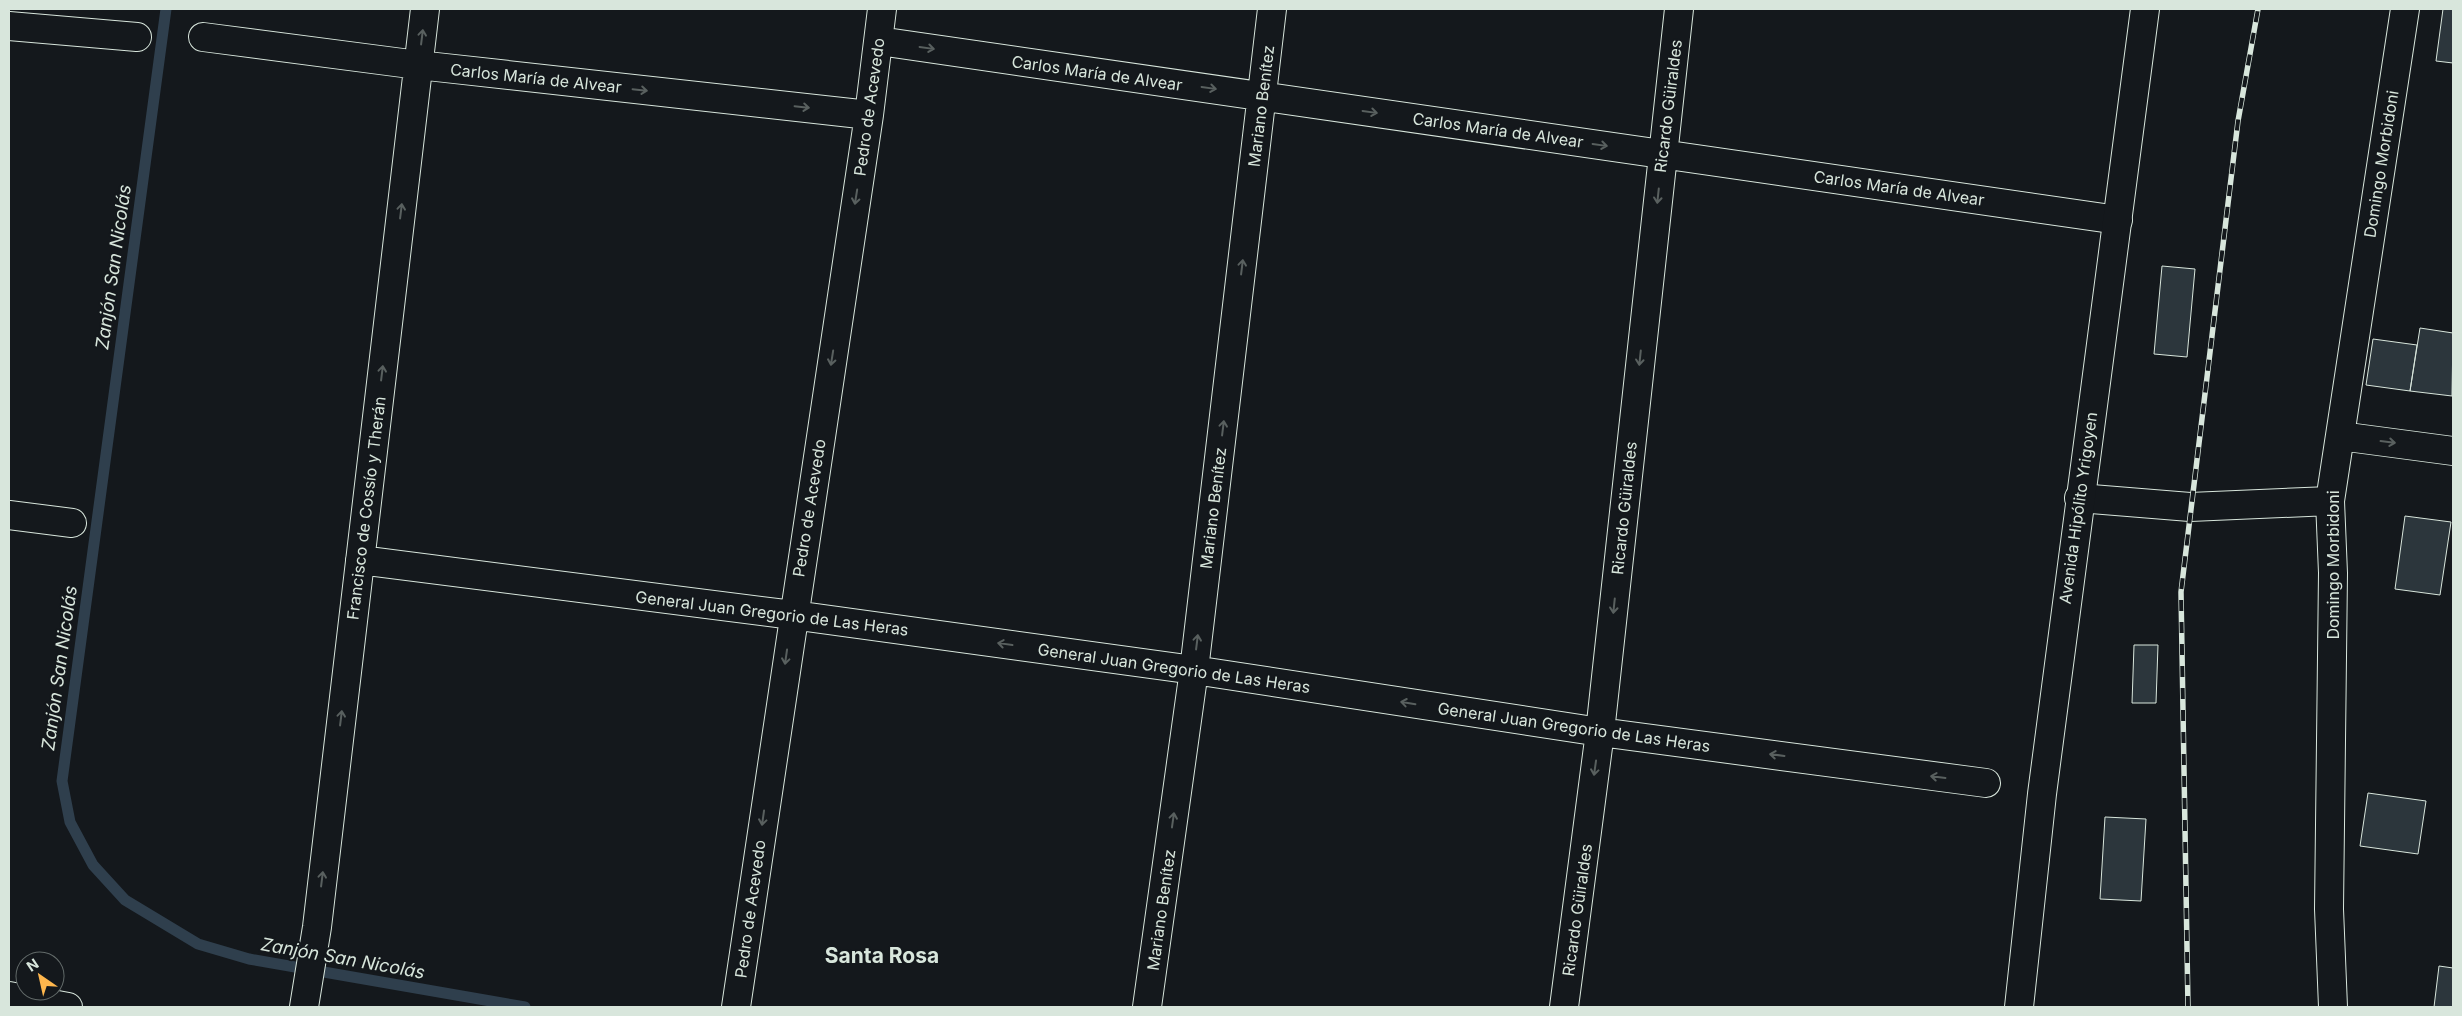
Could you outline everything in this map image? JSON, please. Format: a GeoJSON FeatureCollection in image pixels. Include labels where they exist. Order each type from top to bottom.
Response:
{"type":"FeatureCollection","features":[{"type":"Feature","properties":{"kind":"street","name":"Francisco de Cossío y Therán"},"geometry":{"type":"LineString","coordinates":[[304,1006],[317,928],[425,9]]}},
{"type":"Feature","properties":{"kind":"street","name":"Pedro de Acevedo"},"geometry":{"type":"LineString","coordinates":[[736,1004],[792,615],[879,41],[882,9]]}},
{"type":"Feature","properties":{"kind":"street","name":"Mariano Benítez"},"geometry":{"type":"LineString","coordinates":[[1147,1007],[1194,670],[1272,9]]}},
{"type":"Feature","properties":{"kind":"street","name":"Ricardo Güiraldes"},"geometry":{"type":"LineString","coordinates":[[1564,1007],[1600,732],[1679,9]]}},
{"type":"Feature","properties":{"kind":"street","name":"Avenida Hipólito Yrigoyen"},"geometry":{"type":"LineString","coordinates":[[2020,1007],[2042,794],[2079,498],[2145,9]]}},
{"type":"Feature","properties":{"kind":"street","name":"Domingo Morbidoni"},"geometry":{"type":"LineString","coordinates":[[2333,1007],[2329,909],[2333,573],[2330,501],[2405,9]]}},
{"type":"Feature","properties":{"kind":"street"},"geometry":{"type":"LineString","coordinates":[[9,26],[137,37]]}},
{"type":"Feature","properties":{"kind":"street","name":"Carlos María de Alvear"},"geometry":{"type":"LineString","coordinates":[[203,37],[418,65],[868,114]]}},
{"type":"Feature","properties":{"kind":"street","name":"Carlos María de Alvear"},"geometry":{"type":"LineString","coordinates":[[879,41],[2118,220]]}},
{"type":"Feature","properties":{"kind":"street"},"geometry":{"type":"LineString","coordinates":[[2340,436],[2453,451]]}},
{"type":"Feature","properties":{"kind":"street"},"geometry":{"type":"LineString","coordinates":[[2079,498],[2190,507],[2330,501]]}},
{"type":"Feature","properties":{"kind":"street"},"geometry":{"type":"LineString","coordinates":[[9,515],[72,523]]}},
{"type":"Feature","properties":{"kind":"street","name":"General Juan Gregorio de Las Heras"},"geometry":{"type":"LineString","coordinates":[[360,560],[792,615],[1194,670],[1600,732],[1986,783]]}},
{"type":"Feature","properties":{"kind":"street"},"geometry":{"type":"LineString","coordinates":[[9,996],[68,1007]]}},
{"type":"Feature","properties":{"kind":"building"},"geometry":{"type":"Polygon","coordinates":[[[2443,9],[2453,9],[2453,63],[2436,61],[2443,9]]]}},
{"type":"Feature","properties":{"kind":"building"},"geometry":{"type":"Polygon","coordinates":[[[2162,266],[2195,269],[2187,357],[2154,354],[2162,266]]]}},
{"type":"Feature","properties":{"kind":"building"},"geometry":{"type":"Polygon","coordinates":[[[2420,328],[2453,333],[2452,396],[2410,391],[2420,328]]]}},
{"type":"Feature","properties":{"kind":"building"},"geometry":{"type":"Polygon","coordinates":[[[2373,339],[2417,345],[2410,391],[2366,385],[2373,339]]]}},
{"type":"Feature","properties":{"kind":"building"},"geometry":{"type":"Polygon","coordinates":[[[2405,516],[2451,522],[2440,595],[2395,589],[2405,516]]]}},
{"type":"Feature","properties":{"kind":"building"},"geometry":{"type":"Polygon","coordinates":[[[2134,645],[2158,645],[2156,703],[2132,703],[2134,645]]]}},
{"type":"Feature","properties":{"kind":"building"},"geometry":{"type":"Polygon","coordinates":[[[2368,793],[2426,801],[2418,854],[2360,846],[2368,793]]]}},
{"type":"Feature","properties":{"kind":"building"},"geometry":{"type":"Polygon","coordinates":[[[2105,817],[2146,819],[2141,901],[2100,899],[2105,817]]]}},
{"type":"Feature","properties":{"kind":"building"},"geometry":{"type":"Polygon","coordinates":[[[2439,966],[2453,968],[2453,1007],[2434,1007],[2439,966]]]}},
{"type":"Feature","properties":{"kind":"waterway","name":"Zanjón San Nicolás"},"geometry":{"type":"LineString","coordinates":[[166,9],[62,781],[70,822],[93,865],[125,900],[198,944],[249,959],[525,1007]]}},
{"type":"Feature","properties":{"kind":"railway"},"geometry":{"type":"LineString","coordinates":[[2188,1007],[2181,592],[2238,121],[2258,9]]}},
{"type":"Feature","properties":{"kind":"district","name":"Santa Rosa"},"geometry":{"type":"Point","coordinates":[882,955]}}]}
